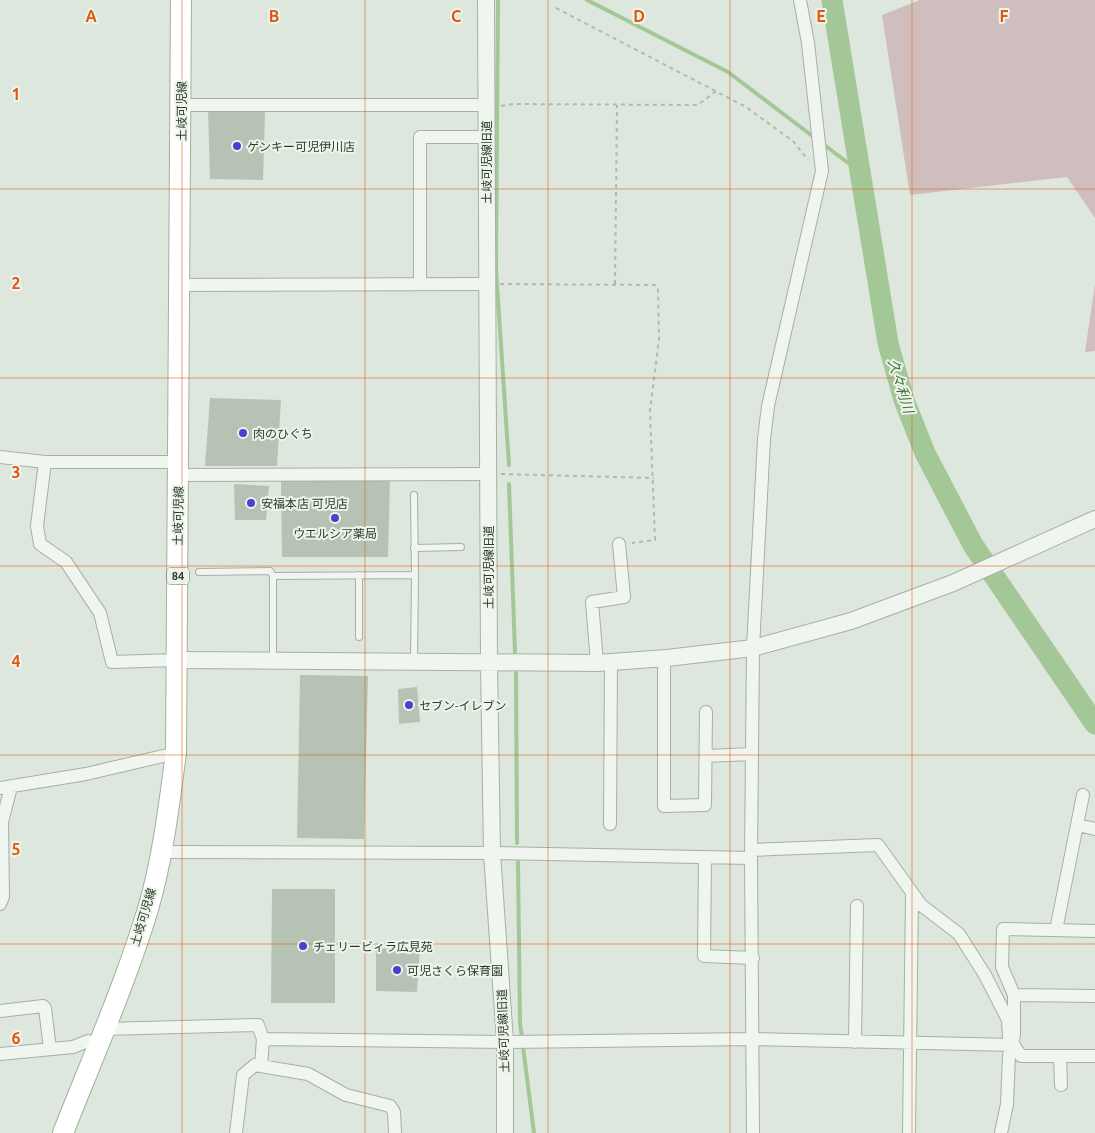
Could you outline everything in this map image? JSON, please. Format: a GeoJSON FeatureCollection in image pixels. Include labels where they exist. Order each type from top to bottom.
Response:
{"type":"FeatureCollection","features":[{"type":"Feature","properties":{"kind":"main road","name":"土岐可児線"},"geometry":{"type":"LineString","coordinates":[[63,1133],[102,1037],[148,909],[162,852],[176,753],[181,0]]}},
{"type":"Feature","properties":{"kind":"street","name":"土岐可児線旧道"},"geometry":{"type":"LineString","coordinates":[[486,0],[486,284],[492,853],[510,1042],[505,1133]]}},
{"type":"Feature","properties":{"kind":"street"},"geometry":{"type":"LineString","coordinates":[[753,1133],[754,1040],[751,854],[753,648],[768,406],[821,167],[808,43],[800,0]]}},
{"type":"Feature","properties":{"kind":"street"},"geometry":{"type":"LineString","coordinates":[[181,104],[486,105]]}},
{"type":"Feature","properties":{"kind":"street"},"geometry":{"type":"LineString","coordinates":[[420,284],[420,137],[486,137]]}},
{"type":"Feature","properties":{"kind":"street"},"geometry":{"type":"LineString","coordinates":[[179,285],[486,284]]}},
{"type":"Feature","properties":{"kind":"street"},"geometry":{"type":"LineString","coordinates":[[0,457],[45,462],[179,469],[488,474]]}},
{"type":"Feature","properties":{"kind":"street"},"geometry":{"type":"LineString","coordinates":[[45,462],[36,526],[40,544],[66,562],[100,613],[112,662],[177,660],[604,663],[664,659],[753,648],[852,621],[953,583],[1095,520]]}},
{"type":"Feature","properties":{"kind":"street"},"geometry":{"type":"LineString","coordinates":[[610,824],[604,663],[592,602],[624,596],[619,544]]}},
{"type":"Feature","properties":{"kind":"street"},"geometry":{"type":"LineString","coordinates":[[664,659],[664,806],[705,805],[706,712]]}},
{"type":"Feature","properties":{"kind":"street"},"geometry":{"type":"LineString","coordinates":[[0,904],[3,897],[2,822],[5,787],[86,774],[176,753]]}},
{"type":"Feature","properties":{"kind":"street"},"geometry":{"type":"LineString","coordinates":[[706,756],[752,754]]}},
{"type":"Feature","properties":{"kind":"street"},"geometry":{"type":"LineString","coordinates":[[1056,930],[1083,795]]}},
{"type":"Feature","properties":{"kind":"street"},"geometry":{"type":"LineString","coordinates":[[1078,825],[1095,829]]}},
{"type":"Feature","properties":{"kind":"street"},"geometry":{"type":"LineString","coordinates":[[162,852],[492,853],[705,857],[878,845],[921,905],[959,934],[985,975],[1008,1020],[1009,1038],[1022,1056],[1095,1056]]}},
{"type":"Feature","properties":{"kind":"street"},"geometry":{"type":"LineString","coordinates":[[705,857],[704,956],[753,958]]}},
{"type":"Feature","properties":{"kind":"street"},"geometry":{"type":"LineString","coordinates":[[909,1133],[912,895]]}},
{"type":"Feature","properties":{"kind":"street"},"geometry":{"type":"LineString","coordinates":[[855,1042],[858,906]]}},
{"type":"Feature","properties":{"kind":"street"},"geometry":{"type":"LineString","coordinates":[[1002,1133],[1007,1104],[1009,1056],[1013,1045],[1014,995],[1002,967],[1003,929],[1095,931]]}},
{"type":"Feature","properties":{"kind":"street"},"geometry":{"type":"LineString","coordinates":[[1014,995],[1095,996]]}},
{"type":"Feature","properties":{"kind":"street"},"geometry":{"type":"LineString","coordinates":[[0,1011],[43,1006],[45,1008],[50,1049]]}},
{"type":"Feature","properties":{"kind":"street"},"geometry":{"type":"LineString","coordinates":[[0,1054],[73,1047],[102,1037],[258,1025],[263,1038],[261,1066]]}},
{"type":"Feature","properties":{"kind":"street"},"geometry":{"type":"LineString","coordinates":[[263,1038],[510,1042],[754,1040],[1013,1045]]}},
{"type":"Feature","properties":{"kind":"street"},"geometry":{"type":"LineString","coordinates":[[1060,1056],[1061,1086]]}},
{"type":"Feature","properties":{"kind":"street"},"geometry":{"type":"LineString","coordinates":[[236,1133],[243,1075],[255,1065],[308,1074],[346,1095],[390,1106],[394,1112],[395,1133]]}},
{"type":"Feature","properties":{"kind":"lane"},"geometry":{"type":"LineString","coordinates":[[414,495],[414,662]]}},
{"type":"Feature","properties":{"kind":"lane"},"geometry":{"type":"LineString","coordinates":[[414,548],[461,547]]}},
{"type":"Feature","properties":{"kind":"lane"},"geometry":{"type":"LineString","coordinates":[[199,572],[270,571],[273,576],[273,661]]}},
{"type":"Feature","properties":{"kind":"lane"},"geometry":{"type":"LineString","coordinates":[[273,576],[415,574]]}},
{"type":"Feature","properties":{"kind":"lane"},"geometry":{"type":"LineString","coordinates":[[358,575],[359,637]]}},
{"type":"Feature","properties":{"kind":"path"},"geometry":{"type":"LineString","coordinates":[[556,8],[716,91],[773,125],[821,167]]}},
{"type":"Feature","properties":{"kind":"path"},"geometry":{"type":"LineString","coordinates":[[505,106],[513,104],[698,104],[716,91]]}},
{"type":"Feature","properties":{"kind":"path"},"geometry":{"type":"LineString","coordinates":[[615,284],[616,105]]}},
{"type":"Feature","properties":{"kind":"path"},"geometry":{"type":"LineString","coordinates":[[506,284],[655,285],[658,288],[659,339],[650,411],[655,540],[619,544]]}},
{"type":"Feature","properties":{"kind":"path"},"geometry":{"type":"LineString","coordinates":[[488,474],[654,478]]}},
{"type":"Feature","properties":{"kind":"shaded area"},"geometry":{"type":"Polygon","coordinates":[[[920,0],[1095,0],[1095,218],[1067,177],[910,195],[882,15],[920,0]]]}},
{"type":"Feature","properties":{"kind":"shaded area"},"geometry":{"type":"Polygon","coordinates":[[[1095,284],[1095,351],[1085,352],[1095,284]]]}},
{"type":"Feature","properties":{"kind":"building","name":"ゲンキー可児伊川店"},"geometry":{"type":"Polygon","coordinates":[[[208,111],[265,111],[263,180],[210,179],[208,111]]]}},
{"type":"Feature","properties":{"kind":"building","name":"肉のひぐち"},"geometry":{"type":"Polygon","coordinates":[[[210,398],[281,400],[277,466],[205,466],[210,398]]]}},
{"type":"Feature","properties":{"kind":"building","name":"ウエルシア薬局"},"geometry":{"type":"Polygon","coordinates":[[[390,479],[388,557],[282,557],[281,480],[390,479]]]}},
{"type":"Feature","properties":{"kind":"building","name":"安福本店 可児店"},"geometry":{"type":"Polygon","coordinates":[[[234,484],[269,486],[266,520],[235,520],[234,484]]]}},
{"type":"Feature","properties":{"kind":"building"},"geometry":{"type":"Polygon","coordinates":[[[300,675],[368,676],[364,839],[297,838],[300,675]]]}},
{"type":"Feature","properties":{"kind":"building","name":"セブン-イレブン"},"geometry":{"type":"Polygon","coordinates":[[[417,687],[420,722],[399,724],[398,689],[417,687]]]}},
{"type":"Feature","properties":{"kind":"building","name":"チェリービィラ広見苑"},"geometry":{"type":"Polygon","coordinates":[[[272,889],[335,889],[335,1003],[271,1003],[272,889]]]}},
{"type":"Feature","properties":{"kind":"building","name":"可児さくら保育園"},"geometry":{"type":"Polygon","coordinates":[[[420,947],[417,992],[376,991],[376,949],[420,947]]]}},
{"type":"Feature","properties":{"kind":"waterway"},"geometry":{"type":"LineString","coordinates":[[498,0],[496,270],[509,465]]}},
{"type":"Feature","properties":{"kind":"waterway"},"geometry":{"type":"LineString","coordinates":[[587,0],[728,72],[815,138]]}},
{"type":"Feature","properties":{"kind":"waterway","name":"久々利川"},"geometry":{"type":"LineString","coordinates":[[832,0],[888,343],[904,400],[925,453],[973,545],[1095,724]]}},
{"type":"Feature","properties":{"kind":"waterway"},"geometry":{"type":"LineString","coordinates":[[823,144],[860,172]]}},
{"type":"Feature","properties":{"kind":"waterway"},"geometry":{"type":"LineString","coordinates":[[509,484],[515,652]]}},
{"type":"Feature","properties":{"kind":"waterway"},"geometry":{"type":"LineString","coordinates":[[516,673],[517,843]]}},
{"type":"Feature","properties":{"kind":"waterway"},"geometry":{"type":"LineString","coordinates":[[518,862],[520,1023],[534,1133]]}},
{"type":"Feature","properties":{"kind":"place","name":"ゲンキー可児伊川店"},"geometry":{"type":"Point","coordinates":[237,146]}},
{"type":"Feature","properties":{"kind":"place","name":"肉のひぐち"},"geometry":{"type":"Point","coordinates":[243,433]}},
{"type":"Feature","properties":{"kind":"place","name":"安福本店 可児店"},"geometry":{"type":"Point","coordinates":[251,503]}},
{"type":"Feature","properties":{"kind":"place","name":"ウエルシア薬局"},"geometry":{"type":"Point","coordinates":[335,518]}},
{"type":"Feature","properties":{"kind":"place","name":"セブン-イレブン"},"geometry":{"type":"Point","coordinates":[409,705]}},
{"type":"Feature","properties":{"kind":"place","name":"チェリービィラ広見苑"},"geometry":{"type":"Point","coordinates":[303,946]}},
{"type":"Feature","properties":{"kind":"place","name":"可児さくら保育園"},"geometry":{"type":"Point","coordinates":[397,970]}}]}
